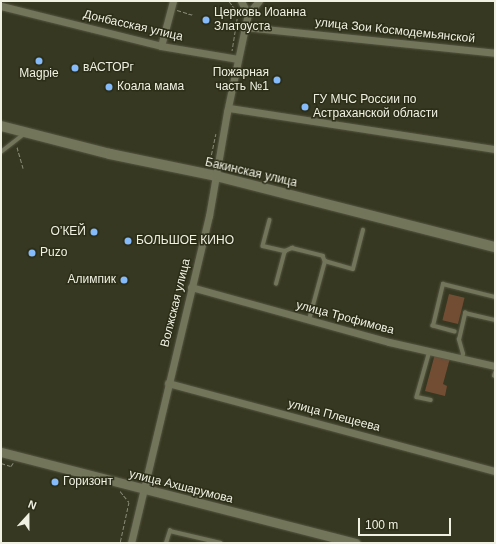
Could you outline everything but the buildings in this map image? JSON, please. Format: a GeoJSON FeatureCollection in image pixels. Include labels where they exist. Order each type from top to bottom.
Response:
{"type":"FeatureCollection","features":[{"type":"Feature","properties":{"kind":"main road","name":"Бакинская улица"},"geometry":{"type":"LineString","coordinates":[[1,126],[110,154],[212,173],[495,247]]}},
{"type":"Feature","properties":{"kind":"street"},"geometry":{"type":"LineString","coordinates":[[241,1],[248,14]]}},
{"type":"Feature","properties":{"kind":"street","name":"Волжская улица"},"geometry":{"type":"LineString","coordinates":[[131,543],[209,216],[212,173],[229,108],[235,58],[248,14],[259,1]]}},
{"type":"Feature","properties":{"kind":"street"},"geometry":{"type":"LineString","coordinates":[[161,46],[172,4]]}},
{"type":"Feature","properties":{"kind":"street","name":"Донбасская улица"},"geometry":{"type":"LineString","coordinates":[[1,6],[161,46],[235,58]]}},
{"type":"Feature","properties":{"kind":"street","name":"улица Зои Космодемьянской"},"geometry":{"type":"LineString","coordinates":[[245,27],[495,53]]}},
{"type":"Feature","properties":{"kind":"street"},"geometry":{"type":"LineString","coordinates":[[229,108],[495,149]]}},
{"type":"Feature","properties":{"kind":"street","name":"улица Трофимова"},"geometry":{"type":"LineString","coordinates":[[191,287],[310,320],[495,366]]}},
{"type":"Feature","properties":{"kind":"street","name":"улица Плещеева"},"geometry":{"type":"LineString","coordinates":[[168,383],[495,471]]}},
{"type":"Feature","properties":{"kind":"street","name":"улица Ахшарумова"},"geometry":{"type":"LineString","coordinates":[[1,452],[143,490],[356,543]]}},
{"type":"Feature","properties":{"kind":"lane"},"geometry":{"type":"LineString","coordinates":[[1,152],[15,142],[25,132]]}},
{"type":"Feature","properties":{"kind":"lane"},"geometry":{"type":"LineString","coordinates":[[270,220],[263,246],[285,251],[292,248],[323,256],[325,262],[310,320]]}},
{"type":"Feature","properties":{"kind":"lane"},"geometry":{"type":"LineString","coordinates":[[325,262],[353,269],[363,230]]}},
{"type":"Feature","properties":{"kind":"lane"},"geometry":{"type":"LineString","coordinates":[[276,284],[285,251]]}},
{"type":"Feature","properties":{"kind":"lane"},"geometry":{"type":"LineString","coordinates":[[455,332],[433,326],[443,284],[495,297]]}},
{"type":"Feature","properties":{"kind":"lane"},"geometry":{"type":"LineString","coordinates":[[462,359],[463,354],[459,340],[465,313],[495,320]]}},
{"type":"Feature","properties":{"kind":"lane"},"geometry":{"type":"LineString","coordinates":[[430,351],[417,397],[431,400]]}},
{"type":"Feature","properties":{"kind":"lane"},"geometry":{"type":"LineString","coordinates":[[166,543],[170,531],[221,543]]}},
{"type":"Feature","properties":{"kind":"path"},"geometry":{"type":"LineString","coordinates":[[229,1],[238,13],[232,41],[235,58]]}},
{"type":"Feature","properties":{"kind":"path"},"geometry":{"type":"LineString","coordinates":[[172,4],[193,15]]}},
{"type":"Feature","properties":{"kind":"path"},"geometry":{"type":"LineString","coordinates":[[212,173],[217,130]]}},
{"type":"Feature","properties":{"kind":"path"},"geometry":{"type":"LineString","coordinates":[[15,142],[23,168]]}},
{"type":"Feature","properties":{"kind":"path"},"geometry":{"type":"LineString","coordinates":[[1,463],[11,466],[14,462]]}},
{"type":"Feature","properties":{"kind":"path"},"geometry":{"type":"LineString","coordinates":[[116,486],[129,502],[120,543]]}},
{"type":"Feature","properties":{"kind":"shaded area"},"geometry":{"type":"Polygon","coordinates":[[[449,294],[465,298],[458,324],[442,320],[449,294]]]}},
{"type":"Feature","properties":{"kind":"shaded area"},"geometry":{"type":"Polygon","coordinates":[[[435,354],[450,358],[443,384],[447,386],[445,396],[425,391],[435,354]]]}},
{"type":"Feature","properties":{"kind":"place","name":"Церковь Иоанна Златоуста"},"geometry":{"type":"Point","coordinates":[206,20]}},
{"type":"Feature","properties":{"kind":"place","name":"Magpie"},"geometry":{"type":"Point","coordinates":[39,61]}},
{"type":"Feature","properties":{"kind":"place","name":"вАСТОРг"},"geometry":{"type":"Point","coordinates":[75,68]}},
{"type":"Feature","properties":{"kind":"place","name":"Пожарная часть №1"},"geometry":{"type":"Point","coordinates":[277,80]}},
{"type":"Feature","properties":{"kind":"place","name":"Коала мама"},"geometry":{"type":"Point","coordinates":[109,87]}},
{"type":"Feature","properties":{"kind":"place","name":"ГУ МЧС России по Астраханской области"},"geometry":{"type":"Point","coordinates":[305,107]}},
{"type":"Feature","properties":{"kind":"place","name":"О’КЕЙ"},"geometry":{"type":"Point","coordinates":[94,232]}},
{"type":"Feature","properties":{"kind":"place","name":"БОЛЬШОЕ КИНО"},"geometry":{"type":"Point","coordinates":[128,241]}},
{"type":"Feature","properties":{"kind":"place","name":"Puzo"},"geometry":{"type":"Point","coordinates":[32,253]}},
{"type":"Feature","properties":{"kind":"place","name":"Алимпик"},"geometry":{"type":"Point","coordinates":[124,280]}},
{"type":"Feature","properties":{"kind":"place","name":"Горизонт"},"geometry":{"type":"Point","coordinates":[55,482]}}]}
